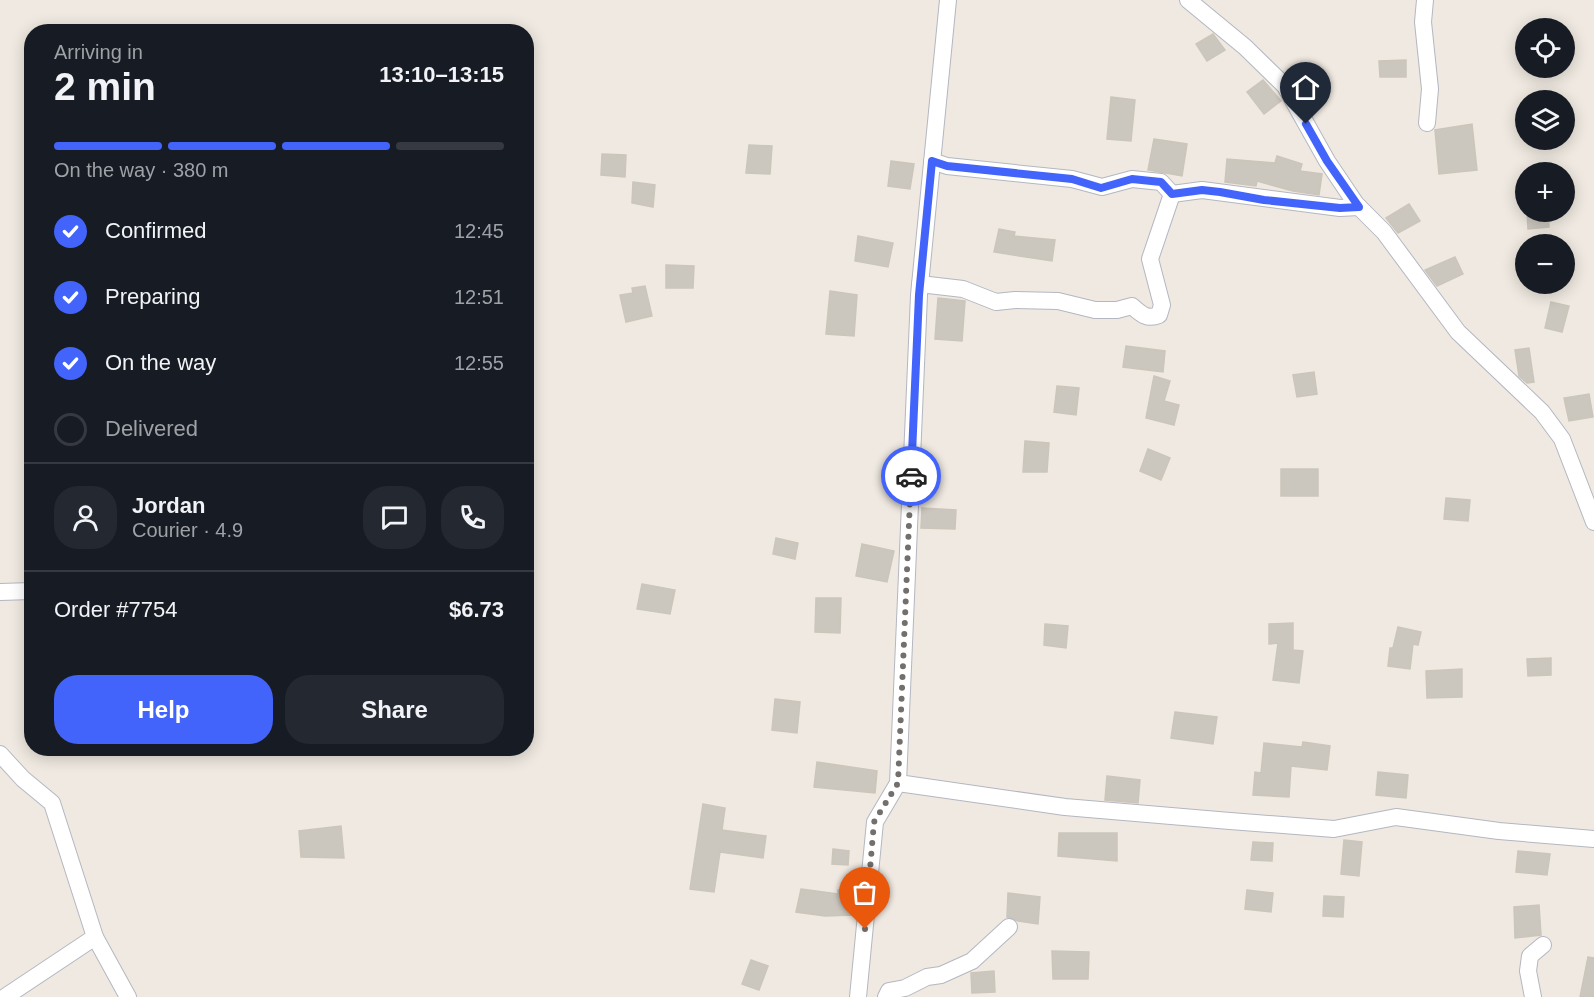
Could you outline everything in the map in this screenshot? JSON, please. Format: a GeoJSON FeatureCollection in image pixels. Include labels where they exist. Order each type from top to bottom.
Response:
{"type":"FeatureCollection","features":[{"type":"Feature","properties":{"kind":"street"},"geometry":{"type":"LineString","coordinates":[[858,997],[874,822],[898,783],[920,284],[948,0]]}},
{"type":"Feature","properties":{"kind":"street"},"geometry":{"type":"LineString","coordinates":[[1188,0],[1245,47],[1285,86],[1327,161],[1359,207],[1384,232],[1458,332],[1542,412],[1562,439],[1594,522]]}},
{"type":"Feature","properties":{"kind":"street"},"geometry":{"type":"LineString","coordinates":[[1425,0],[1423,22],[1430,89],[1427,123]]}},
{"type":"Feature","properties":{"kind":"street"},"geometry":{"type":"LineString","coordinates":[[932,161],[947,166],[1072,179],[1101,188],[1132,179],[1161,182],[1172,194]]}},
{"type":"Feature","properties":{"kind":"street"},"geometry":{"type":"LineString","coordinates":[[1172,194],[1202,190],[1340,208],[1359,207]]}},
{"type":"Feature","properties":{"kind":"street"},"geometry":{"type":"LineString","coordinates":[[920,284],[963,289],[996,303],[1015,300],[1058,301],[1095,310],[1117,310],[1132,306],[1143,316],[1160,315],[1162,305],[1150,259],[1172,194]]}},
{"type":"Feature","properties":{"kind":"street"},"geometry":{"type":"LineString","coordinates":[[0,592],[24,591]]}},
{"type":"Feature","properties":{"kind":"street"},"geometry":{"type":"LineString","coordinates":[[0,753],[23,779],[52,803],[95,937],[128,997]]}},
{"type":"Feature","properties":{"kind":"street"},"geometry":{"type":"LineString","coordinates":[[898,783],[1065,807],[1230,821],[1334,829],[1396,817],[1499,831],[1594,838]]}},
{"type":"Feature","properties":{"kind":"street"},"geometry":{"type":"LineString","coordinates":[[886,997],[889,991],[905,988],[927,977],[941,975],[972,961],[1009,927]]}},
{"type":"Feature","properties":{"kind":"street"},"geometry":{"type":"LineString","coordinates":[[5,997],[95,937]]}},
{"type":"Feature","properties":{"kind":"street"},"geometry":{"type":"LineString","coordinates":[[1533,997],[1528,971],[1530,956],[1543,945]]}},
{"type":"Feature","properties":{"kind":"building"},"geometry":{"type":"Polygon","coordinates":[[[1213,34],[1225,50],[1207,61],[1196,44],[1213,34]]]}},
{"type":"Feature","properties":{"kind":"building"},"geometry":{"type":"Polygon","coordinates":[[[1406,60],[1406,77],[1380,77],[1379,61],[1406,60]]]}},
{"type":"Feature","properties":{"kind":"building"},"geometry":{"type":"Polygon","coordinates":[[[1263,80],[1281,101],[1264,114],[1247,92],[1263,80]]]}},
{"type":"Feature","properties":{"kind":"building"},"geometry":{"type":"Polygon","coordinates":[[[1111,97],[1135,100],[1131,141],[1107,139],[1111,97]]]}},
{"type":"Feature","properties":{"kind":"building"},"geometry":{"type":"Polygon","coordinates":[[[1472,124],[1477,170],[1439,174],[1435,130],[1472,124]]]}},
{"type":"Feature","properties":{"kind":"building"},"geometry":{"type":"Polygon","coordinates":[[[1154,139],[1187,144],[1182,176],[1148,170],[1154,139]]]}},
{"type":"Feature","properties":{"kind":"building"},"geometry":{"type":"Polygon","coordinates":[[[749,145],[772,146],[770,174],[746,173],[749,145]]]}},
{"type":"Feature","properties":{"kind":"building"},"geometry":{"type":"Polygon","coordinates":[[[602,154],[626,155],[625,177],[601,175],[602,154]]]}},
{"type":"Feature","properties":{"kind":"building"},"geometry":{"type":"Polygon","coordinates":[[[1277,156],[1302,164],[1300,171],[1322,174],[1319,195],[1293,191],[1257,181],[1256,186],[1225,182],[1227,159],[1275,163],[1277,156]]]}},
{"type":"Feature","properties":{"kind":"building"},"geometry":{"type":"Polygon","coordinates":[[[891,161],[914,164],[910,189],[888,186],[891,161]]]}},
{"type":"Feature","properties":{"kind":"building"},"geometry":{"type":"Polygon","coordinates":[[[633,182],[655,185],[653,207],[632,203],[633,182]]]}},
{"type":"Feature","properties":{"kind":"building"},"geometry":{"type":"Polygon","coordinates":[[[1409,204],[1420,221],[1398,233],[1386,218],[1409,204]]]}},
{"type":"Feature","properties":{"kind":"building"},"geometry":{"type":"Polygon","coordinates":[[[1528,222],[1549,222],[1549,227],[1528,229],[1528,222]]]}},
{"type":"Feature","properties":{"kind":"building"},"geometry":{"type":"Polygon","coordinates":[[[999,229],[1015,232],[1014,236],[1055,240],[1052,261],[994,252],[999,229]]]}},
{"type":"Feature","properties":{"kind":"building"},"geometry":{"type":"Polygon","coordinates":[[[858,236],[893,243],[888,267],[855,261],[858,236]]]}},
{"type":"Feature","properties":{"kind":"building"},"geometry":{"type":"Polygon","coordinates":[[[1455,257],[1463,274],[1437,286],[1425,270],[1455,257]]]}},
{"type":"Feature","properties":{"kind":"building"},"geometry":{"type":"Polygon","coordinates":[[[666,265],[694,266],[693,288],[666,288],[666,265]]]}},
{"type":"Feature","properties":{"kind":"building"},"geometry":{"type":"Polygon","coordinates":[[[645,286],[652,316],[626,322],[620,295],[633,293],[632,288],[645,286]]]}},
{"type":"Feature","properties":{"kind":"building"},"geometry":{"type":"Polygon","coordinates":[[[830,291],[857,295],[854,336],[826,334],[830,291]]]}},
{"type":"Feature","properties":{"kind":"building"},"geometry":{"type":"Polygon","coordinates":[[[938,298],[965,301],[962,341],[935,339],[938,298]]]}},
{"type":"Feature","properties":{"kind":"building"},"geometry":{"type":"Polygon","coordinates":[[[1551,302],[1569,306],[1562,332],[1545,328],[1551,302]]]}},
{"type":"Feature","properties":{"kind":"building"},"geometry":{"type":"Polygon","coordinates":[[[1126,346],[1165,351],[1163,372],[1123,367],[1126,346]]]}},
{"type":"Feature","properties":{"kind":"building"},"geometry":{"type":"Polygon","coordinates":[[[1529,348],[1534,382],[1527,383],[1519,376],[1515,350],[1529,348]]]}},
{"type":"Feature","properties":{"kind":"building"},"geometry":{"type":"Polygon","coordinates":[[[1314,372],[1317,394],[1297,397],[1293,375],[1314,372]]]}},
{"type":"Feature","properties":{"kind":"building"},"geometry":{"type":"Polygon","coordinates":[[[1154,376],[1170,381],[1164,401],[1179,405],[1174,425],[1146,418],[1154,376]]]}},
{"type":"Feature","properties":{"kind":"building"},"geometry":{"type":"Polygon","coordinates":[[[1057,386],[1079,388],[1076,415],[1054,412],[1057,386]]]}},
{"type":"Feature","properties":{"kind":"building"},"geometry":{"type":"Polygon","coordinates":[[[1589,394],[1593,417],[1569,421],[1564,398],[1589,394]]]}},
{"type":"Feature","properties":{"kind":"building"},"geometry":{"type":"Polygon","coordinates":[[[1025,441],[1049,443],[1047,472],[1023,472],[1025,441]]]}},
{"type":"Feature","properties":{"kind":"building"},"geometry":{"type":"Polygon","coordinates":[[[1148,449],[1170,458],[1161,480],[1140,471],[1148,449]]]}},
{"type":"Feature","properties":{"kind":"building"},"geometry":{"type":"Polygon","coordinates":[[[1281,469],[1318,469],[1318,496],[1281,496],[1281,469]]]}},
{"type":"Feature","properties":{"kind":"building"},"geometry":{"type":"Polygon","coordinates":[[[1446,498],[1470,500],[1468,521],[1444,519],[1446,498]]]}},
{"type":"Feature","properties":{"kind":"building"},"geometry":{"type":"Polygon","coordinates":[[[922,508],[956,510],[955,529],[921,528],[922,508]]]}},
{"type":"Feature","properties":{"kind":"building"},"geometry":{"type":"Polygon","coordinates":[[[776,538],[798,543],[795,559],[773,554],[776,538]]]}},
{"type":"Feature","properties":{"kind":"building"},"geometry":{"type":"Polygon","coordinates":[[[862,544],[894,551],[887,582],[856,576],[862,544]]]}},
{"type":"Feature","properties":{"kind":"building"},"geometry":{"type":"Polygon","coordinates":[[[642,584],[675,590],[670,614],[637,609],[642,584]]]}},
{"type":"Feature","properties":{"kind":"building"},"geometry":{"type":"Polygon","coordinates":[[[816,598],[841,598],[840,633],[815,632],[816,598]]]}},
{"type":"Feature","properties":{"kind":"building"},"geometry":{"type":"Polygon","coordinates":[[[1293,623],[1293,650],[1303,651],[1299,683],[1273,680],[1278,643],[1269,644],[1269,624],[1293,623]]]}},
{"type":"Feature","properties":{"kind":"building"},"geometry":{"type":"Polygon","coordinates":[[[1045,624],[1068,626],[1066,648],[1044,645],[1045,624]]]}},
{"type":"Feature","properties":{"kind":"building"},"geometry":{"type":"Polygon","coordinates":[[[1398,627],[1421,632],[1418,645],[1413,644],[1410,669],[1388,666],[1390,648],[1393,648],[1398,627]]]}},
{"type":"Feature","properties":{"kind":"building"},"geometry":{"type":"Polygon","coordinates":[[[1551,658],[1551,675],[1528,676],[1527,659],[1551,658]]]}},
{"type":"Feature","properties":{"kind":"building"},"geometry":{"type":"Polygon","coordinates":[[[1462,669],[1462,697],[1427,698],[1426,671],[1462,669]]]}},
{"type":"Feature","properties":{"kind":"building"},"geometry":{"type":"Polygon","coordinates":[[[775,699],[800,702],[797,733],[772,730],[775,699]]]}},
{"type":"Feature","properties":{"kind":"building"},"geometry":{"type":"Polygon","coordinates":[[[1175,712],[1217,717],[1213,744],[1171,738],[1175,712]]]}},
{"type":"Feature","properties":{"kind":"building"},"geometry":{"type":"Polygon","coordinates":[[[1303,742],[1330,746],[1327,770],[1291,766],[1289,797],[1253,795],[1255,772],[1261,773],[1264,743],[1302,747],[1303,742]]]}},
{"type":"Feature","properties":{"kind":"building"},"geometry":{"type":"Polygon","coordinates":[[[817,762],[877,771],[875,793],[814,787],[817,762]]]}},
{"type":"Feature","properties":{"kind":"building"},"geometry":{"type":"Polygon","coordinates":[[[1378,772],[1408,775],[1406,798],[1376,795],[1378,772]]]}},
{"type":"Feature","properties":{"kind":"building"},"geometry":{"type":"Polygon","coordinates":[[[1107,776],[1140,780],[1138,803],[1105,800],[1107,776]]]}},
{"type":"Feature","properties":{"kind":"building"},"geometry":{"type":"Polygon","coordinates":[[[703,804],[725,808],[722,830],[766,836],[763,858],[720,852],[714,892],[690,889],[703,804]]]}},
{"type":"Feature","properties":{"kind":"building"},"geometry":{"type":"Polygon","coordinates":[[[341,826],[344,858],[301,857],[299,831],[341,826]]]}},
{"type":"Feature","properties":{"kind":"building"},"geometry":{"type":"Polygon","coordinates":[[[1059,833],[1117,833],[1117,861],[1058,856],[1059,833]]]}},
{"type":"Feature","properties":{"kind":"building"},"geometry":{"type":"Polygon","coordinates":[[[1344,840],[1362,842],[1359,876],[1341,874],[1344,840]]]}},
{"type":"Feature","properties":{"kind":"building"},"geometry":{"type":"Polygon","coordinates":[[[1253,842],[1273,843],[1272,861],[1251,860],[1253,842]]]}},
{"type":"Feature","properties":{"kind":"building"},"geometry":{"type":"Polygon","coordinates":[[[833,849],[849,851],[848,865],[832,864],[833,849]]]}},
{"type":"Feature","properties":{"kind":"building"},"geometry":{"type":"Polygon","coordinates":[[[1518,851],[1550,854],[1547,875],[1516,872],[1518,851]]]}},
{"type":"Feature","properties":{"kind":"building"},"geometry":{"type":"Polygon","coordinates":[[[801,889],[838,894],[838,890],[858,890],[855,915],[825,916],[796,912],[801,889]]]}},
{"type":"Feature","properties":{"kind":"building"},"geometry":{"type":"Polygon","coordinates":[[[1247,890],[1273,893],[1271,912],[1245,909],[1247,890]]]}},
{"type":"Feature","properties":{"kind":"building"},"geometry":{"type":"Polygon","coordinates":[[[1008,893],[1040,897],[1038,924],[1007,917],[1008,893]]]}},
{"type":"Feature","properties":{"kind":"building"},"geometry":{"type":"Polygon","coordinates":[[[1324,896],[1344,897],[1343,917],[1323,916],[1324,896]]]}},
{"type":"Feature","properties":{"kind":"building"},"geometry":{"type":"Polygon","coordinates":[[[1539,905],[1541,935],[1515,938],[1514,907],[1539,905]]]}},
{"type":"Feature","properties":{"kind":"building"},"geometry":{"type":"Polygon","coordinates":[[[1052,951],[1089,952],[1088,979],[1053,979],[1052,951]]]}},
{"type":"Feature","properties":{"kind":"building"},"geometry":{"type":"Polygon","coordinates":[[[1588,957],[1594,958],[1594,997],[1580,997],[1588,957]]]}},
{"type":"Feature","properties":{"kind":"building"},"geometry":{"type":"Polygon","coordinates":[[[751,960],[768,966],[759,990],[742,984],[751,960]]]}},
{"type":"Feature","properties":{"kind":"building"},"geometry":{"type":"Polygon","coordinates":[[[994,971],[995,992],[972,993],[971,973],[994,971]]]}},
{"type":"Feature","properties":{"kind":"way so far"},"geometry":{"type":"LineString","coordinates":[[865,929],[874,822],[898,783],[911,476]]}},
{"type":"Feature","properties":{"kind":"route"},"geometry":{"type":"LineString","coordinates":[[911,476],[919,295],[932,161],[947,166],[1072,179],[1101,188],[1132,179],[1161,182],[1172,194],[1202,190],[1238,193],[1264,200],[1340,208],[1359,207],[1327,161],[1306,124]]}}]}
